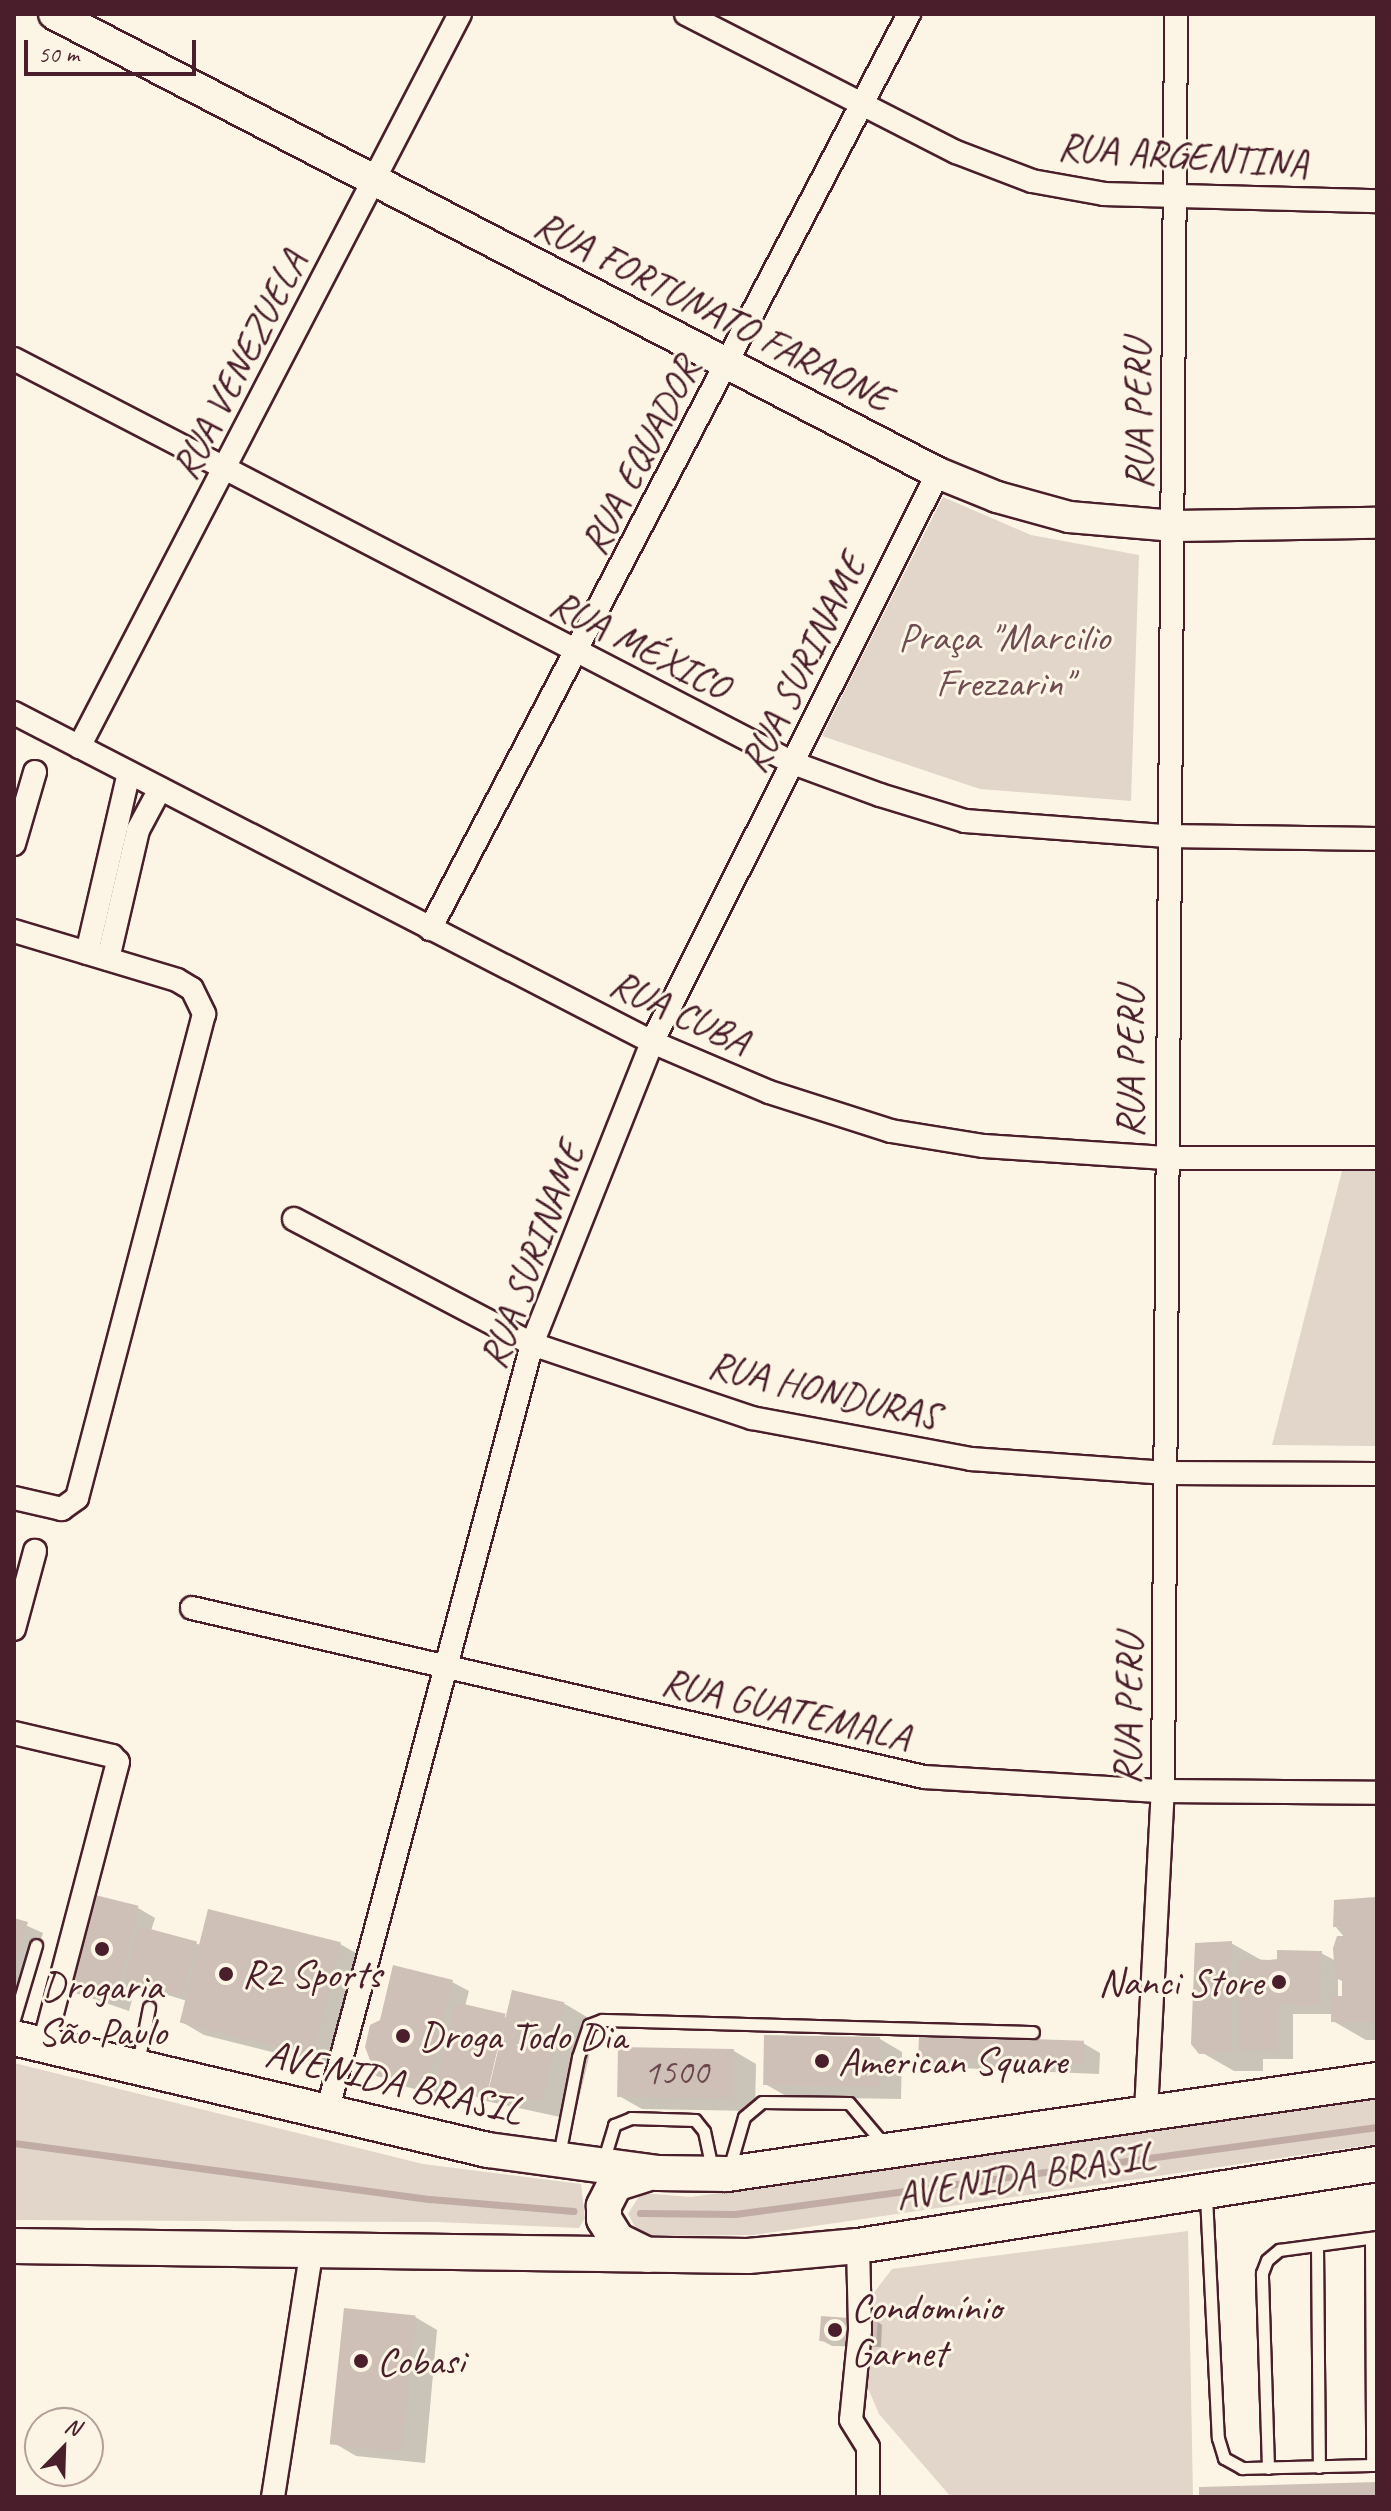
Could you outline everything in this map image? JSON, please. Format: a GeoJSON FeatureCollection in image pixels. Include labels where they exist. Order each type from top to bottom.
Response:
{"type":"FeatureCollection","features":[{"type":"Feature","properties":{"kind":"main road","name":"RUA FORTUNATO FARAONE"},"geometry":{"type":"LineString","coordinates":[[54,14],[938,473],[997,497],[1069,517],[1175,526],[1377,523]]}},
{"type":"Feature","properties":{"kind":"main road","name":"AVENIDA BRASIL"},"geometry":{"type":"LineString","coordinates":[[29,2042],[557,2163],[658,2173],[720,2174],[1377,2080]]}},
{"type":"Feature","properties":{"kind":"main road","name":"AVENIDA BRASIL"},"geometry":{"type":"LineString","coordinates":[[14,2246],[311,2253],[748,2256],[858,2246],[1377,2164]]}},
{"type":"Feature","properties":{"kind":"main road"},"geometry":{"type":"LineString","coordinates":[[651,2256],[617,2240],[604,2219],[604,2206],[608,2193],[626,2177],[658,2173]]}},
{"type":"Feature","properties":{"kind":"street","name":"RUA VENEZUELA"},"geometry":{"type":"LineString","coordinates":[[79,747],[226,470],[460,14]]}},
{"type":"Feature","properties":{"kind":"street","name":"RUA ARGENTINA"},"geometry":{"type":"LineString","coordinates":[[686,14],[956,152],[1032,181],[1104,194],[1377,201]]}},
{"type":"Feature","properties":{"kind":"street","name":"RUA EQUADOR"},"geometry":{"type":"LineString","coordinates":[[430,929],[578,654],[909,14]]}},
{"type":"Feature","properties":{"kind":"street","name":"RUA PERU"},"geometry":{"type":"LineString","coordinates":[[1146,2111],[1163,1791],[1167,1473],[1166,836],[1175,526],[1172,196],[1176,14]]}},
{"type":"Feature","properties":{"kind":"street","name":"RUA MÉXICO"},"geometry":{"type":"LineString","coordinates":[[14,359],[793,763],[965,821],[1166,836],[1377,839]]}},
{"type":"Feature","properties":{"kind":"street","name":"RUA SURINAME"},"geometry":{"type":"LineString","coordinates":[[327,2112],[532,1344],[652,1042],[938,473]]}},
{"type":"Feature","properties":{"kind":"street","name":"RUA CUBA"},"geometry":{"type":"LineString","coordinates":[[14,713],[652,1042],[769,1092],[891,1131],[984,1146],[1166,1158],[1377,1158]]}},
{"type":"Feature","properties":{"kind":"street"},"geometry":{"type":"LineString","coordinates":[[14,844],[35,772]]}},
{"type":"Feature","properties":{"kind":"street"},"geometry":{"type":"LineString","coordinates":[[97,956],[129,773]]}},
{"type":"Feature","properties":{"kind":"street"},"geometry":{"type":"LineString","coordinates":[[97,956],[138,830],[160,789]]}},
{"type":"Feature","properties":{"kind":"street"},"geometry":{"type":"LineString","coordinates":[[14,931],[192,989],[201,1001],[202,1032],[77,1498],[62,1509],[14,1498]]}},
{"type":"Feature","properties":{"kind":"street","name":"RUA HONDURAS"},"geometry":{"type":"LineString","coordinates":[[294,1219],[532,1344],[752,1418],[971,1459],[1167,1473],[1377,1474]]}},
{"type":"Feature","properties":{"kind":"street"},"geometry":{"type":"LineString","coordinates":[[14,1629],[35,1551]]}},
{"type":"Feature","properties":{"kind":"street","name":"RUA GUATEMALA"},"geometry":{"type":"LineString","coordinates":[[192,1608],[924,1777],[1163,1791],[1377,1793]]}},
{"type":"Feature","properties":{"kind":"street"},"geometry":{"type":"LineString","coordinates":[[14,1733],[112,1756],[118,1762],[29,2042]]}},
{"type":"Feature","properties":{"kind":"street"},"geometry":{"type":"LineString","coordinates":[[858,2246],[860,2330],[851,2420],[868,2447],[868,2497]]}},
{"type":"Feature","properties":{"kind":"street"},"geometry":{"type":"LineString","coordinates":[[273,2497],[311,2253]]}},
{"type":"Feature","properties":{"kind":"lane"},"geometry":{"type":"LineString","coordinates":[[14,2019],[36,1945]]}},
{"type":"Feature","properties":{"kind":"lane"},"geometry":{"type":"LineString","coordinates":[[137,2067],[149,2007]]}},
{"type":"Feature","properties":{"kind":"lane"},"geometry":{"type":"LineString","coordinates":[[557,2163],[578,2057],[589,2025],[602,2020],[1033,2032]]}},
{"type":"Feature","properties":{"kind":"lane"},"geometry":{"type":"LineString","coordinates":[[720,2174],[744,2117],[762,2102],[849,2103],[889,2150]]}},
{"type":"Feature","properties":{"kind":"lane"},"geometry":{"type":"LineString","coordinates":[[602,2168],[614,2125],[631,2118],[695,2120],[704,2131],[720,2174]]}},
{"type":"Feature","properties":{"kind":"lane"},"geometry":{"type":"LineString","coordinates":[[1205,2191],[1218,2438],[1224,2458],[1242,2468],[1268,2468],[1319,2467],[1374,2465],[1374,2238],[1279,2250],[1262,2273],[1268,2468]]}},
{"type":"Feature","properties":{"kind":"lane"},"geometry":{"type":"LineString","coordinates":[[1317,2245],[1319,2467]]}},
{"type":"Feature","properties":{"kind":"green space","name":"Praça \"Marcilio Frezzarin\""},"geometry":{"type":"Polygon","coordinates":[[[943,497],[1031,535],[1139,555],[1131,801],[980,789],[822,736],[943,497]]]}},
{"type":"Feature","properties":{"kind":"green space"},"geometry":{"type":"Polygon","coordinates":[[[1377,1162],[1377,1446],[1272,1445],[1344,1163],[1377,1162]]]}},
{"type":"Feature","properties":{"kind":"green space"},"geometry":{"type":"Polygon","coordinates":[[[14,2063],[423,2164],[581,2184],[585,2218],[579,2228],[436,2222],[14,2220],[14,2063]]]}},
{"type":"Feature","properties":{"kind":"green space"},"geometry":{"type":"Polygon","coordinates":[[[1377,2099],[1377,2144],[753,2235],[640,2236],[628,2214],[641,2193],[691,2197],[1377,2099]]]}},
{"type":"Feature","properties":{"kind":"green space"},"geometry":{"type":"Polygon","coordinates":[[[1188,2231],[1193,2497],[951,2497],[879,2414],[864,2379],[873,2294],[892,2269],[1188,2231]]]}},
{"type":"Feature","properties":{"kind":"building","name":"Drogaria São Paulo"},"geometry":{"type":"Polygon","coordinates":[[[91,1894],[139,1906],[114,2003],[67,1991],[91,1894]]]}},
{"type":"Feature","properties":{"kind":"building"},"geometry":{"type":"Polygon","coordinates":[[[1376,1897],[1377,2022],[1331,2022],[1331,1996],[1342,1996],[1342,1979],[1335,1979],[1333,1948],[1337,1936],[1343,1936],[1343,1927],[1333,1927],[1334,1900],[1376,1897]]]}},
{"type":"Feature","properties":{"kind":"building"},"geometry":{"type":"Polygon","coordinates":[[[208,1909],[341,1942],[313,2056],[180,2023],[208,1909]]]}},
{"type":"Feature","properties":{"kind":"building"},"geometry":{"type":"Polygon","coordinates":[[[14,1918],[28,1922],[15,1961],[14,1961],[14,1918]]]}},
{"type":"Feature","properties":{"kind":"building"},"geometry":{"type":"Polygon","coordinates":[[[139,1926],[197,1942],[182,1997],[124,1981],[139,1926]]]}},
{"type":"Feature","properties":{"kind":"building"},"geometry":{"type":"Polygon","coordinates":[[[1232,1941],[1231,2053],[1199,2054],[1191,2044],[1195,1943],[1232,1941]]]}},
{"type":"Feature","properties":{"kind":"building","name":"Nanci Store"},"geometry":{"type":"Polygon","coordinates":[[[1277,1950],[1322,1951],[1321,2006],[1277,2005],[1277,2051],[1237,2050],[1237,1959],[1277,1960],[1277,1950]]]}},
{"type":"Feature","properties":{"kind":"building","name":"Droga Todo Dia"},"geometry":{"type":"Polygon","coordinates":[[[393,1965],[453,1980],[427,2088],[376,2076],[365,2047],[370,2025],[380,2020],[393,1965]]]}},
{"type":"Feature","properties":{"kind":"building"},"geometry":{"type":"Polygon","coordinates":[[[512,1990],[565,2002],[541,2103],[489,2090],[512,1990]]]}},
{"type":"Feature","properties":{"kind":"building"},"geometry":{"type":"Polygon","coordinates":[[[455,2002],[506,2014],[488,2092],[437,2080],[455,2002]]]}},
{"type":"Feature","properties":{"kind":"building","name":"American Square"},"geometry":{"type":"Polygon","coordinates":[[[764,2035],[880,2037],[879,2087],[763,2085],[764,2035]]]}},
{"type":"Feature","properties":{"kind":"building"},"geometry":{"type":"Polygon","coordinates":[[[919,2035],[1084,2041],[1083,2065],[918,2059],[919,2035]]]}},
{"type":"Feature","properties":{"kind":"building","name":"American Square"},"geometry":{"type":"Polygon","coordinates":[[[618,2047],[734,2049],[733,2099],[617,2097],[618,2047]]]}},
{"type":"Feature","properties":{"kind":"building"},"geometry":{"type":"Polygon","coordinates":[[[344,2308],[416,2316],[401,2452],[330,2444],[344,2308]]]}},
{"type":"Feature","properties":{"kind":"building"},"geometry":{"type":"Polygon","coordinates":[[[821,2316],[878,2320],[876,2345],[819,2341],[821,2316]]]}},
{"type":"Feature","properties":{"kind":"building"},"geometry":{"type":"Polygon","coordinates":[[[1377,2482],[1377,2497],[1199,2497],[1199,2487],[1377,2482]]]}},
{"type":"Feature","properties":{"kind":"waterway"},"geometry":{"type":"LineString","coordinates":[[640,2213],[735,2214],[1377,2127]]}},
{"type":"Feature","properties":{"kind":"waterway"},"geometry":{"type":"LineString","coordinates":[[14,2143],[430,2199],[574,2211]]}},
{"type":"Feature","properties":{"kind":"place","name":"Drogaria São Paulo"},"geometry":{"type":"Point","coordinates":[102,1949]}},
{"type":"Feature","properties":{"kind":"place","name":"R2 Sports"},"geometry":{"type":"Point","coordinates":[226,1974]}},
{"type":"Feature","properties":{"kind":"place","name":"Nanci Store"},"geometry":{"type":"Point","coordinates":[1279,1982]}},
{"type":"Feature","properties":{"kind":"place","name":"Droga Todo Dia"},"geometry":{"type":"Point","coordinates":[403,2036]}},
{"type":"Feature","properties":{"kind":"place","name":"American Square"},"geometry":{"type":"Point","coordinates":[822,2061]}},
{"type":"Feature","properties":{"kind":"place","name":"Condomínio Garnet"},"geometry":{"type":"Point","coordinates":[835,2330]}},
{"type":"Feature","properties":{"kind":"place","name":"Cobasi"},"geometry":{"type":"Point","coordinates":[361,2361]}}]}
